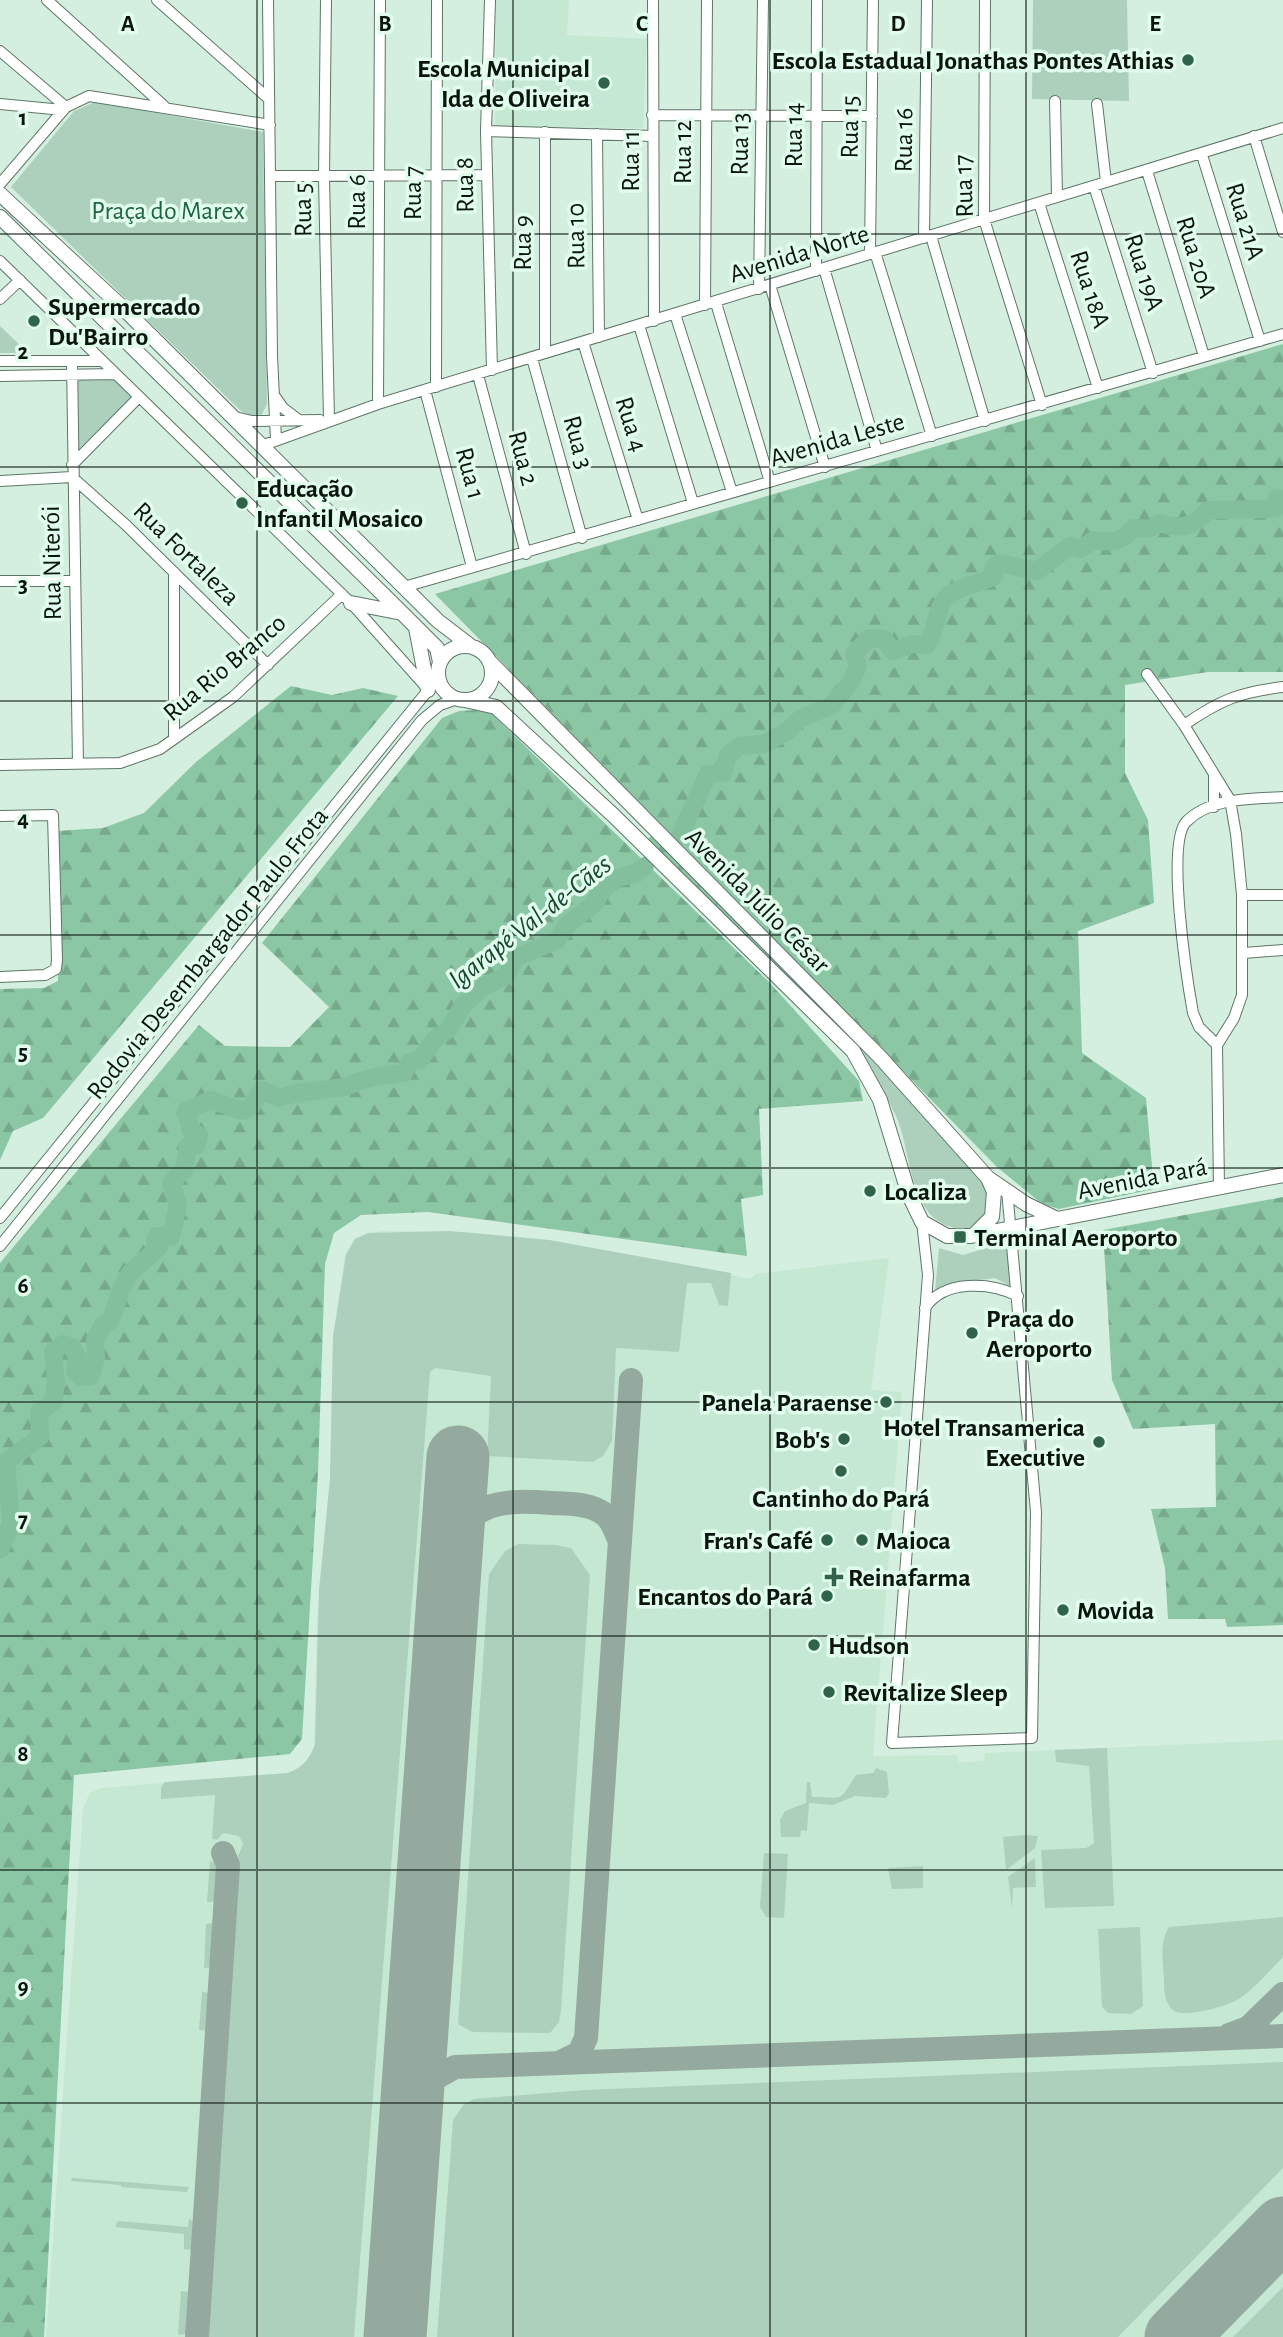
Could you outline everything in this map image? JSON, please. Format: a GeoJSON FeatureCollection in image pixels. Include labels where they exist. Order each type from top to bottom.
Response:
{"type":"FeatureCollection","features":[{"type":"Feature","properties":{"kind":"main road"},"geometry":{"type":"LineString","coordinates":[[0,194],[122,307],[438,621],[489,662],[490,684],[480,696],[461,700],[444,691],[437,648],[0,217]]}},
{"type":"Feature","properties":{"kind":"main road"},"geometry":{"type":"LineString","coordinates":[[346,599],[402,613]]}},
{"type":"Feature","properties":{"kind":"main road"},"geometry":{"type":"LineString","coordinates":[[416,626],[428,690]]}},
{"type":"Feature","properties":{"kind":"main road"},"geometry":{"type":"LineString","coordinates":[[439,670],[456,647],[472,647]]}},
{"type":"Feature","properties":{"kind":"main road","name":"Avenida Júlio César"},"geometry":{"type":"LineString","coordinates":[[489,662],[880,1057],[988,1178],[1026,1204],[1058,1219]]}},
{"type":"Feature","properties":{"kind":"main road","name":"Avenida Júlio César"},"geometry":{"type":"LineString","coordinates":[[461,700],[496,707],[613,815],[853,1051],[880,1100],[909,1195],[922,1222]]}},
{"type":"Feature","properties":{"kind":"main road","name":"Avenida Pará"},"geometry":{"type":"LineString","coordinates":[[1011,1228],[1283,1175]]}},
{"type":"Feature","properties":{"kind":"main road"},"geometry":{"type":"LineString","coordinates":[[971,1236],[992,1217],[995,1192],[988,1178]]}},
{"type":"Feature","properties":{"kind":"main road"},"geometry":{"type":"LineString","coordinates":[[922,1222],[947,1236],[971,1236],[1011,1228]]}},
{"type":"Feature","properties":{"kind":"street"},"geometry":{"type":"LineString","coordinates":[[47,0],[164,106]]}},
{"type":"Feature","properties":{"kind":"street"},"geometry":{"type":"LineString","coordinates":[[158,0],[269,99]]}},
{"type":"Feature","properties":{"kind":"street"},"geometry":{"type":"LineString","coordinates":[[268,0],[276,440]]}},
{"type":"Feature","properties":{"kind":"street","name":"Rua 5"},"geometry":{"type":"LineString","coordinates":[[326,0],[324,177],[329,420]]}},
{"type":"Feature","properties":{"kind":"street","name":"Rua 6"},"geometry":{"type":"LineString","coordinates":[[378,404],[380,0]]}},
{"type":"Feature","properties":{"kind":"street","name":"Rua 7"},"geometry":{"type":"LineString","coordinates":[[431,388],[437,0]]}},
{"type":"Feature","properties":{"kind":"street","name":"Rua 8"},"geometry":{"type":"LineString","coordinates":[[490,0],[486,174],[492,370]]}},
{"type":"Feature","properties":{"kind":"street","name":"Rua 11"},"geometry":{"type":"LineString","coordinates":[[653,0],[654,321]]}},
{"type":"Feature","properties":{"kind":"street","name":"Rua 12"},"geometry":{"type":"LineString","coordinates":[[707,0],[705,115],[710,304],[770,482]]}},
{"type":"Feature","properties":{"kind":"street","name":"Rua 13"},"geometry":{"type":"LineString","coordinates":[[763,0],[764,287],[825,467]]}},
{"type":"Feature","properties":{"kind":"street","name":"Rua 14"},"geometry":{"type":"LineString","coordinates":[[817,0],[816,116],[820,270],[877,451]]}},
{"type":"Feature","properties":{"kind":"street","name":"Rua 15"},"geometry":{"type":"LineString","coordinates":[[873,0],[873,253],[932,436]]}},
{"type":"Feature","properties":{"kind":"street","name":"Rua 16"},"geometry":{"type":"LineString","coordinates":[[927,0],[928,237],[985,421]]}},
{"type":"Feature","properties":{"kind":"street","name":"Rua 17"},"geometry":{"type":"LineString","coordinates":[[985,0],[984,219],[1042,405]]}},
{"type":"Feature","properties":{"kind":"street"},"geometry":{"type":"LineString","coordinates":[[0,51],[65,108]]}},
{"type":"Feature","properties":{"kind":"street"},"geometry":{"type":"LineString","coordinates":[[0,184],[65,108],[77,100],[94,95],[270,125]]}},
{"type":"Feature","properties":{"kind":"street"},"geometry":{"type":"LineString","coordinates":[[1055,101],[1057,196]]}},
{"type":"Feature","properties":{"kind":"street"},"geometry":{"type":"LineString","coordinates":[[0,104],[65,108]]}},
{"type":"Feature","properties":{"kind":"street"},"geometry":{"type":"LineString","coordinates":[[1097,104],[1105,182]]}},
{"type":"Feature","properties":{"kind":"street"},"geometry":{"type":"LineString","coordinates":[[652,115],[872,116]]}},
{"type":"Feature","properties":{"kind":"street","name":"Avenida Norte"},"geometry":{"type":"LineString","coordinates":[[261,446],[378,404],[1057,196],[1202,155],[1283,128]]}},
{"type":"Feature","properties":{"kind":"street"},"geometry":{"type":"LineString","coordinates":[[486,131],[652,136]]}},
{"type":"Feature","properties":{"kind":"street","name":"Rua 9"},"geometry":{"type":"LineString","coordinates":[[545,132],[545,353]]}},
{"type":"Feature","properties":{"kind":"street","name":"Rua 10"},"geometry":{"type":"LineString","coordinates":[[597,134],[599,337]]}},
{"type":"Feature","properties":{"kind":"street"},"geometry":{"type":"LineString","coordinates":[[1254,136],[1283,232]]}},
{"type":"Feature","properties":{"kind":"street","name":"Rua 21A"},"geometry":{"type":"LineString","coordinates":[[1202,155],[1260,341]]}},
{"type":"Feature","properties":{"kind":"street","name":"Rua 20A"},"geometry":{"type":"LineString","coordinates":[[1147,171],[1204,356]]}},
{"type":"Feature","properties":{"kind":"street"},"geometry":{"type":"LineString","coordinates":[[271,176],[486,174]]}},
{"type":"Feature","properties":{"kind":"street","name":"Rua 19A"},"geometry":{"type":"LineString","coordinates":[[1094,186],[1153,373]]}},
{"type":"Feature","properties":{"kind":"street","name":"Rua 18A"},"geometry":{"type":"LineString","coordinates":[[1039,203],[1098,388]]}},
{"type":"Feature","properties":{"kind":"street"},"geometry":{"type":"LineString","coordinates":[[0,261],[346,599],[428,690]]}},
{"type":"Feature","properties":{"kind":"street"},"geometry":{"type":"LineString","coordinates":[[0,299],[20,280]]}},
{"type":"Feature","properties":{"kind":"street"},"geometry":{"type":"LineString","coordinates":[[675,314],[732,492]]}},
{"type":"Feature","properties":{"kind":"street"},"geometry":{"type":"LineString","coordinates":[[639,325],[693,503]]}},
{"type":"Feature","properties":{"kind":"street","name":"Avenida Leste"},"geometry":{"type":"LineString","coordinates":[[404,587],[582,538],[693,503],[1283,334]]}},
{"type":"Feature","properties":{"kind":"street","name":"Rua 4"},"geometry":{"type":"LineString","coordinates":[[583,342],[638,520]]}},
{"type":"Feature","properties":{"kind":"street","name":"Rua 3"},"geometry":{"type":"LineString","coordinates":[[532,358],[582,538]]}},
{"type":"Feature","properties":{"kind":"street"},"geometry":{"type":"LineString","coordinates":[[0,361],[100,361]]}},
{"type":"Feature","properties":{"kind":"street","name":"Rua Niterói"},"geometry":{"type":"LineString","coordinates":[[72,361],[78,764]]}},
{"type":"Feature","properties":{"kind":"street"},"geometry":{"type":"LineString","coordinates":[[0,376],[114,374]]}},
{"type":"Feature","properties":{"kind":"street","name":"Rua 2"},"geometry":{"type":"LineString","coordinates":[[478,375],[526,554]]}},
{"type":"Feature","properties":{"kind":"street","name":"Rua 1"},"geometry":{"type":"LineString","coordinates":[[431,388],[472,567]]}},
{"type":"Feature","properties":{"kind":"street"},"geometry":{"type":"LineString","coordinates":[[274,394],[283,408],[299,420]]}},
{"type":"Feature","properties":{"kind":"street"},"geometry":{"type":"LineString","coordinates":[[72,465],[139,397]]}},
{"type":"Feature","properties":{"kind":"street"},"geometry":{"type":"LineString","coordinates":[[229,415],[252,421],[329,420]]}},
{"type":"Feature","properties":{"kind":"street"},"geometry":{"type":"LineString","coordinates":[[0,481],[72,477]]}},
{"type":"Feature","properties":{"kind":"street","name":"Rua Fortaleza"},"geometry":{"type":"LineString","coordinates":[[72,477],[268,665]]}},
{"type":"Feature","properties":{"kind":"street"},"geometry":{"type":"LineString","coordinates":[[174,572],[174,738]]}},
{"type":"Feature","properties":{"kind":"street"},"geometry":{"type":"LineString","coordinates":[[0,582],[74,581]]}},
{"type":"Feature","properties":{"kind":"street","name":"Rua Rio Branco"},"geometry":{"type":"LineString","coordinates":[[0,765],[133,760],[160,748],[201,722],[346,599]]}},
{"type":"Feature","properties":{"kind":"street","name":"Rodovia Desembargador Paulo Frota"},"geometry":{"type":"LineString","coordinates":[[0,1218],[428,690],[439,670]]}},
{"type":"Feature","properties":{"kind":"street"},"geometry":{"type":"LineString","coordinates":[[1147,674],[1184,725],[1230,800],[1242,895],[1244,953],[1239,1007],[1217,1045],[1219,1188]]}},
{"type":"Feature","properties":{"kind":"street"},"geometry":{"type":"LineString","coordinates":[[1184,725],[1226,698],[1242,692],[1283,687]]}},
{"type":"Feature","properties":{"kind":"street","name":"Rodovia Desembargador Paulo Frota"},"geometry":{"type":"LineString","coordinates":[[0,1245],[422,720],[440,705],[461,700]]}},
{"type":"Feature","properties":{"kind":"street"},"geometry":{"type":"LineString","coordinates":[[1214,774],[1214,807]]}},
{"type":"Feature","properties":{"kind":"street"},"geometry":{"type":"LineString","coordinates":[[1217,1045],[1199,1027],[1193,1013],[1177,875],[1177,839],[1181,830],[1196,814],[1230,800],[1283,797]]}},
{"type":"Feature","properties":{"kind":"street"},"geometry":{"type":"LineString","coordinates":[[0,816],[53,815],[57,967],[49,974],[0,977]]}},
{"type":"Feature","properties":{"kind":"street"},"geometry":{"type":"LineString","coordinates":[[1242,895],[1283,895]]}},
{"type":"Feature","properties":{"kind":"street"},"geometry":{"type":"LineString","coordinates":[[1244,953],[1283,950]]}},
{"type":"Feature","properties":{"kind":"street","name":"Avenida Júlio César"},"geometry":{"type":"LineString","coordinates":[[922,1222],[928,1252],[925,1308],[892,1743],[1032,1738],[1036,1512],[1007,1190]]}},
{"type":"Feature","properties":{"kind":"street"},"geometry":{"type":"LineString","coordinates":[[925,1308],[934,1296],[975,1286],[994,1286],[1018,1296]]}},
{"type":"Feature","properties":{"kind":"shaded area"},"geometry":{"type":"Polygon","coordinates":[[[496,0],[569,0],[567,35],[647,39],[643,128],[495,127],[496,0]]]}},
{"type":"Feature","properties":{"kind":"shaded area"},"geometry":{"type":"Polygon","coordinates":[[[381,1231],[466,1232],[549,1240],[751,1279],[755,1274],[889,1258],[871,1390],[902,1392],[873,1756],[957,1755],[959,1762],[984,1761],[985,1753],[1283,1740],[1283,2337],[46,2337],[83,1808],[90,1793],[101,1788],[287,1773],[298,1769],[310,1756],[314,1745],[317,1620],[330,1480],[333,1337],[345,1255],[355,1238],[381,1231]]]}},
{"type":"Feature","properties":{"kind":"green space"},"geometry":{"type":"Polygon","coordinates":[[[1033,0],[1127,0],[1129,101],[1032,99],[1033,0]]]}},
{"type":"Feature","properties":{"kind":"green space","name":"Praça do Marex"},"geometry":{"type":"Polygon","coordinates":[[[95,102],[263,132],[267,404],[262,414],[254,416],[242,412],[11,187],[74,111],[95,102]]]}},
{"type":"Feature","properties":{"kind":"green space"},"geometry":{"type":"Polygon","coordinates":[[[0,326],[28,353],[0,353],[0,326]]]}},
{"type":"Feature","properties":{"kind":"green space"},"geometry":{"type":"Polygon","coordinates":[[[1283,344],[1283,672],[1208,672],[1125,685],[1125,773],[1148,820],[1154,903],[1078,931],[1082,1053],[1146,1098],[1154,1189],[1059,1209],[1042,1204],[997,1167],[435,594],[1283,344]]]}},
{"type":"Feature","properties":{"kind":"green space"},"geometry":{"type":"Polygon","coordinates":[[[113,379],[132,397],[77,451],[77,380],[113,379]]]}},
{"type":"Feature","properties":{"kind":"green space"},"geometry":{"type":"Polygon","coordinates":[[[291,686],[332,695],[363,688],[398,696],[43,1118],[13,1131],[0,1160],[0,989],[44,988],[58,981],[57,831],[103,828],[144,813],[196,762],[291,686]]]}},
{"type":"Feature","properties":{"kind":"green space"},"geometry":{"type":"Polygon","coordinates":[[[476,710],[492,714],[768,981],[859,1081],[863,1101],[759,1109],[763,1195],[741,1199],[747,1256],[428,1212],[361,1215],[334,1233],[325,1264],[318,1473],[302,1739],[290,1754],[74,1775],[44,2337],[0,2337],[0,1263],[199,1025],[225,1046],[290,1047],[329,1007],[262,943],[442,718],[459,711],[476,710]]]}},
{"type":"Feature","properties":{"kind":"green space"},"geometry":{"type":"Polygon","coordinates":[[[652,835],[847,1029],[843,1032],[647,840],[652,835]]]}},
{"type":"Feature","properties":{"kind":"green space"},"geometry":{"type":"Polygon","coordinates":[[[852,1033],[985,1183],[990,1209],[976,1225],[956,1228],[940,1222],[929,1212],[914,1182],[896,1116],[850,1037],[852,1033]]]}},
{"type":"Feature","properties":{"kind":"green space"},"geometry":{"type":"Polygon","coordinates":[[[1283,1197],[1283,1625],[1227,1627],[1225,1619],[1168,1619],[1165,1568],[1151,1509],[1216,1507],[1215,1424],[1133,1429],[1112,1380],[1103,1230],[1283,1197]]]}},
{"type":"Feature","properties":{"kind":"green space"},"geometry":{"type":"Polygon","coordinates":[[[449,1231],[549,1240],[731,1273],[728,1306],[719,1305],[711,1283],[687,1283],[679,1352],[616,1348],[612,1441],[603,1456],[593,1462],[487,1456],[491,1376],[435,1368],[430,1372],[354,2337],[206,2337],[238,1856],[243,1844],[239,1836],[223,1833],[217,1840],[212,1839],[215,1795],[161,1799],[161,1787],[165,1782],[288,1773],[302,1765],[310,1755],[315,1745],[319,1590],[330,1479],[333,1337],[346,1255],[355,1239],[368,1233],[449,1231]]]}},
{"type":"Feature","properties":{"kind":"green space"},"geometry":{"type":"Polygon","coordinates":[[[1008,1235],[1013,1288],[995,1278],[948,1284],[935,1291],[939,1248],[963,1255],[986,1248],[996,1237],[1008,1235]]]}},
{"type":"Feature","properties":{"kind":"green space"},"geometry":{"type":"Polygon","coordinates":[[[518,1544],[571,1548],[590,1575],[561,2010],[559,2022],[550,2033],[472,2032],[458,2024],[489,1574],[505,1551],[518,1544]]]}},
{"type":"Feature","properties":{"kind":"green space"},"geometry":{"type":"Polygon","coordinates":[[[1107,1748],[1114,1906],[1045,1908],[1041,1850],[1086,1848],[1094,1843],[1089,1766],[1056,1762],[1055,1750],[1107,1748]]]}},
{"type":"Feature","properties":{"kind":"green space"},"geometry":{"type":"Polygon","coordinates":[[[876,1768],[887,1772],[889,1793],[886,1798],[855,1796],[833,1805],[809,1803],[807,1831],[801,1830],[800,1837],[781,1837],[780,1820],[785,1811],[806,1803],[807,1782],[810,1782],[812,1797],[836,1798],[843,1795],[856,1775],[873,1773],[876,1768]]]}},
{"type":"Feature","properties":{"kind":"green space"},"geometry":{"type":"Polygon","coordinates":[[[1038,1836],[1035,1848],[1006,1870],[1003,1837],[1038,1836]]]}},
{"type":"Feature","properties":{"kind":"green space"},"geometry":{"type":"Polygon","coordinates":[[[764,1853],[788,1854],[784,1918],[766,1917],[760,1907],[764,1853]]]}},
{"type":"Feature","properties":{"kind":"green space"},"geometry":{"type":"Polygon","coordinates":[[[1035,1858],[1036,1887],[1013,1888],[1012,1908],[1008,1877],[1035,1858]]]}},
{"type":"Feature","properties":{"kind":"green space"},"geometry":{"type":"Polygon","coordinates":[[[210,1861],[219,1864],[217,1901],[207,1902],[210,1861]]]}},
{"type":"Feature","properties":{"kind":"green space"},"geometry":{"type":"Polygon","coordinates":[[[923,1866],[923,1888],[892,1889],[888,1868],[923,1866]]]}},
{"type":"Feature","properties":{"kind":"green space"},"geometry":{"type":"Polygon","coordinates":[[[1283,1917],[1283,1957],[1246,1994],[1226,2005],[1196,2012],[1179,2012],[1170,2007],[1164,1991],[1162,1952],[1169,1927],[1283,1917]]]}},
{"type":"Feature","properties":{"kind":"green space"},"geometry":{"type":"Polygon","coordinates":[[[213,1923],[212,1967],[204,1968],[206,1924],[213,1923]]]}},
{"type":"Feature","properties":{"kind":"green space"},"geometry":{"type":"Polygon","coordinates":[[[1140,1927],[1143,2006],[1131,2014],[1108,2013],[1102,2007],[1098,1929],[1140,1927]]]}},
{"type":"Feature","properties":{"kind":"green space"},"geometry":{"type":"Polygon","coordinates":[[[202,1992],[209,1993],[211,1997],[207,2031],[199,2030],[202,1992]]]}},
{"type":"Feature","properties":{"kind":"green space"},"geometry":{"type":"Polygon","coordinates":[[[1283,2062],[1283,2168],[1118,2337],[437,2337],[453,2120],[464,2104],[474,2099],[584,2090],[1283,2062]]]}},
{"type":"Feature","properties":{"kind":"green space"},"geometry":{"type":"Polygon","coordinates":[[[72,2178],[189,2187],[187,2192],[121,2187],[71,2181],[72,2178]]]}},
{"type":"Feature","properties":{"kind":"green space"},"geometry":{"type":"Polygon","coordinates":[[[189,2218],[195,2224],[192,2250],[184,2249],[184,2234],[115,2227],[118,2221],[188,2227],[189,2218]]]}},
{"type":"Feature","properties":{"kind":"green space"},"geometry":{"type":"Polygon","coordinates":[[[1283,2287],[1283,2337],[1233,2337],[1283,2287]]]}},
{"type":"Feature","properties":{"kind":"green space"},"geometry":{"type":"Polygon","coordinates":[[[181,2291],[189,2292],[187,2334],[178,2335],[181,2291]]]}},
{"type":"Feature","properties":{"kind":"waterway","name":"Igarapé Val-de-Cães"},"geometry":{"type":"LineString","coordinates":[[680,835],[708,774],[723,773],[728,755],[740,746],[763,744],[785,733],[801,718],[831,706],[851,682],[858,666],[854,654],[869,638],[884,639],[893,651],[912,644],[927,645],[944,600],[960,589],[994,576],[993,568],[998,563],[1037,571],[1070,546],[1081,549],[1094,540],[1116,541],[1125,537],[1133,528],[1148,529],[1160,523],[1187,526],[1208,510],[1275,509],[1277,498],[1283,500]]}},
{"type":"Feature","properties":{"kind":"waterway","name":"Igarapé Val-de-Cães"},"geometry":{"type":"LineString","coordinates":[[0,1550],[11,1524],[6,1462],[40,1437],[39,1412],[53,1402],[56,1382],[53,1351],[63,1344],[72,1347],[77,1357],[75,1371],[81,1377],[91,1376],[96,1357],[95,1340],[103,1325],[111,1320],[122,1287],[130,1273],[159,1247],[155,1241],[157,1236],[171,1237],[178,1205],[171,1183],[184,1170],[188,1146],[197,1145],[199,1135],[191,1131],[186,1111],[210,1100],[243,1111],[251,1107],[262,1090],[279,1098],[404,1073],[409,1062],[420,1060],[435,1039],[449,1029],[463,1005],[486,985],[506,976],[515,958],[557,940],[567,925],[594,904],[603,889],[618,878],[637,873],[645,866]]}},
{"type":"Feature","properties":{"kind":"taxiway"},"geometry":{"type":"LineString","coordinates":[[559,2063],[579,2053],[586,2038],[631,1380]]}},
{"type":"Feature","properties":{"kind":"taxiway"},"geometry":{"type":"LineString","coordinates":[[450,1551],[467,1521],[478,1512],[490,1506],[519,1502],[572,1504],[592,1508],[610,1520],[620,1542]]}},
{"type":"Feature","properties":{"kind":"taxiway"},"geometry":{"type":"LineString","coordinates":[[197,2337],[228,1865],[223,1853]]}},
{"type":"Feature","properties":{"kind":"taxiway"},"geometry":{"type":"LineString","coordinates":[[1229,2035],[1248,2028],[1283,1994]]}},
{"type":"Feature","properties":{"kind":"taxiway"},"geometry":{"type":"LineString","coordinates":[[411,2104],[430,2081],[455,2067],[1283,2036]]}},
{"type":"Feature","properties":{"kind":"runway"},"geometry":{"type":"LineString","coordinates":[[395,2337],[458,1457]]}},
{"type":"Feature","properties":{"kind":"runway"},"geometry":{"type":"LineString","coordinates":[[1176,2337],[1283,2228]]}},
{"type":"Feature","properties":{"kind":"place","name":"Escola Estadual Jonathas Pontes Athias"},"geometry":{"type":"Point","coordinates":[1188,60]}},
{"type":"Feature","properties":{"kind":"place","name":"Escola Municipal Ida de Oliveira"},"geometry":{"type":"Point","coordinates":[604,83]}},
{"type":"Feature","properties":{"kind":"place","name":"Supermercado Du'Bairro"},"geometry":{"type":"Point","coordinates":[34,321]}},
{"type":"Feature","properties":{"kind":"place","name":"Educação Infantil Mosaico"},"geometry":{"type":"Point","coordinates":[242,503]}},
{"type":"Feature","properties":{"kind":"place","name":"Localiza"},"geometry":{"type":"Point","coordinates":[870,1191]}},
{"type":"Feature","properties":{"kind":"place","name":"Terminal Aeroporto"},"geometry":{"type":"Point","coordinates":[960,1237]}},
{"type":"Feature","properties":{"kind":"place","name":"Praça do Aeroporto"},"geometry":{"type":"Point","coordinates":[972,1333]}},
{"type":"Feature","properties":{"kind":"place","name":"Panela Paraense"},"geometry":{"type":"Point","coordinates":[886,1402]}},
{"type":"Feature","properties":{"kind":"place","name":"Bob's"},"geometry":{"type":"Point","coordinates":[844,1439]}},
{"type":"Feature","properties":{"kind":"place","name":"Hotel Transamerica Executive"},"geometry":{"type":"Point","coordinates":[1099,1442]}},
{"type":"Feature","properties":{"kind":"place","name":"Cantinho do Pará"},"geometry":{"type":"Point","coordinates":[841,1471]}},
{"type":"Feature","properties":{"kind":"place","name":"Fran's Café"},"geometry":{"type":"Point","coordinates":[827,1540]}},
{"type":"Feature","properties":{"kind":"place","name":"Maioca"},"geometry":{"type":"Point","coordinates":[862,1540]}},
{"type":"Feature","properties":{"kind":"place","name":"Reinafarma"},"geometry":{"type":"Point","coordinates":[834,1577]}},
{"type":"Feature","properties":{"kind":"place","name":"Encantos do Pará"},"geometry":{"type":"Point","coordinates":[827,1596]}},
{"type":"Feature","properties":{"kind":"place","name":"Movida"},"geometry":{"type":"Point","coordinates":[1063,1610]}},
{"type":"Feature","properties":{"kind":"place","name":"Hudson"},"geometry":{"type":"Point","coordinates":[814,1645]}},
{"type":"Feature","properties":{"kind":"place","name":"Revitalize Sleep"},"geometry":{"type":"Point","coordinates":[829,1692]}}]}
